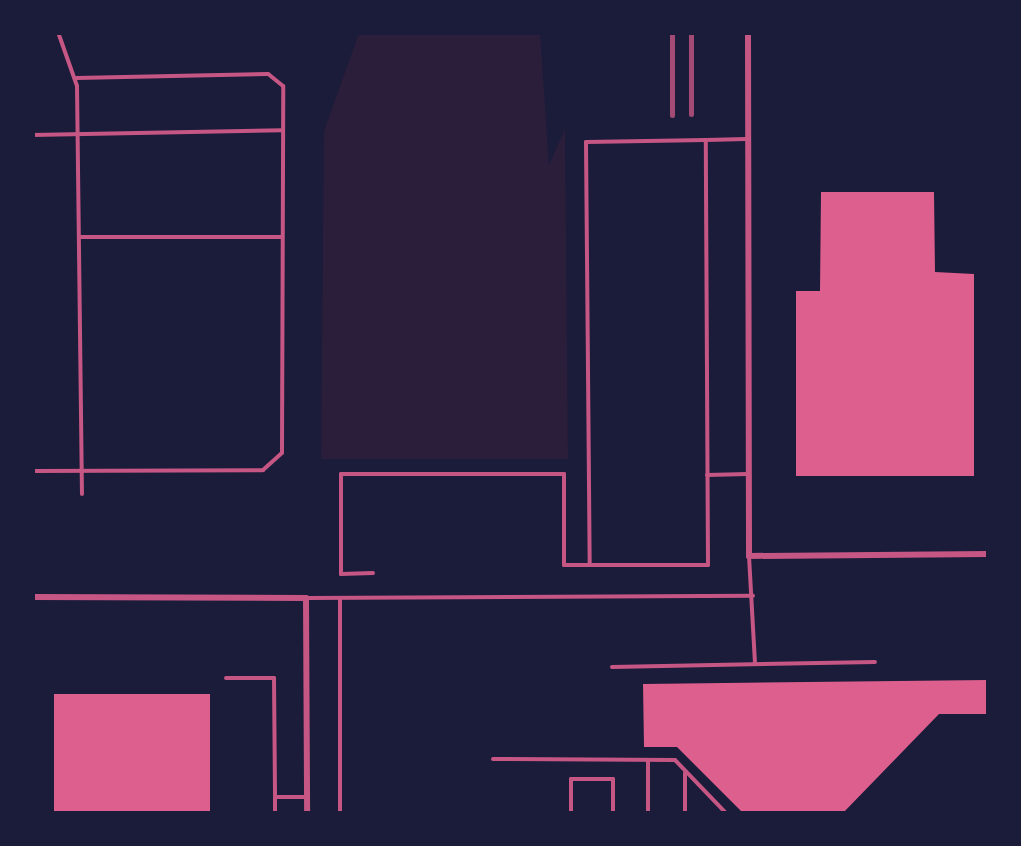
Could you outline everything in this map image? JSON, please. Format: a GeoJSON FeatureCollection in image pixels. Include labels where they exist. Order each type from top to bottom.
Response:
{"type":"FeatureCollection","features":[{"type":"Feature","properties":{"kind":"street"},"geometry":{"type":"LineString","coordinates":[[748,32],[749,556],[988,554]]}},
{"type":"Feature","properties":{"kind":"street"},"geometry":{"type":"LineString","coordinates":[[32,597],[306,598],[306,814]]}},
{"type":"Feature","properties":{"kind":"lane"},"geometry":{"type":"LineString","coordinates":[[58,32],[76,78],[82,494]]}},
{"type":"Feature","properties":{"kind":"lane"},"geometry":{"type":"LineString","coordinates":[[32,472],[263,470],[279,460],[284,92],[268,74],[76,78]]}},
{"type":"Feature","properties":{"kind":"lane"},"geometry":{"type":"LineString","coordinates":[[32,135],[282,130]]}},
{"type":"Feature","properties":{"kind":"lane"},"geometry":{"type":"LineString","coordinates":[[372,573],[341,574],[341,474],[564,474],[564,565],[708,564],[706,140]]}},
{"type":"Feature","properties":{"kind":"lane"},"geometry":{"type":"LineString","coordinates":[[590,565],[586,142],[749,140]]}},
{"type":"Feature","properties":{"kind":"lane"},"geometry":{"type":"LineString","coordinates":[[79,237],[282,237]]}},
{"type":"Feature","properties":{"kind":"lane"},"geometry":{"type":"LineString","coordinates":[[708,474],[750,474]]}},
{"type":"Feature","properties":{"kind":"lane"},"geometry":{"type":"LineString","coordinates":[[749,556],[755,664]]}},
{"type":"Feature","properties":{"kind":"lane"},"geometry":{"type":"LineString","coordinates":[[306,598],[753,596]]}},
{"type":"Feature","properties":{"kind":"lane"},"geometry":{"type":"LineString","coordinates":[[340,598],[340,814]]}},
{"type":"Feature","properties":{"kind":"lane"},"geometry":{"type":"LineString","coordinates":[[612,668],[876,662]]}},
{"type":"Feature","properties":{"kind":"lane"},"geometry":{"type":"LineString","coordinates":[[226,678],[274,678],[274,814]]}},
{"type":"Feature","properties":{"kind":"lane"},"geometry":{"type":"LineString","coordinates":[[493,759],[675,760],[726,814]]}},
{"type":"Feature","properties":{"kind":"lane"},"geometry":{"type":"LineString","coordinates":[[648,760],[648,814]]}},
{"type":"Feature","properties":{"kind":"lane"},"geometry":{"type":"LineString","coordinates":[[685,770],[685,814]]}},
{"type":"Feature","properties":{"kind":"lane"},"geometry":{"type":"LineString","coordinates":[[571,814],[571,779],[613,779],[613,814]]}},
{"type":"Feature","properties":{"kind":"lane"},"geometry":{"type":"LineString","coordinates":[[275,797],[306,798]]}},
{"type":"Feature","properties":{"kind":"lane"},"geometry":{"type":"LineString","coordinates":[[714,800],[714,814]]}},
{"type":"Feature","properties":{"kind":"shaded area"},"geometry":{"type":"Polygon","coordinates":[[[359,33],[540,33],[549,165],[565,129],[568,459],[321,459],[324,131],[359,33]]]}},
{"type":"Feature","properties":{"kind":"building"},"geometry":{"type":"Polygon","coordinates":[[[821,192],[934,192],[935,272],[974,274],[974,476],[796,476],[796,291],[820,291],[821,192]]]}},
{"type":"Feature","properties":{"kind":"building"},"geometry":{"type":"Polygon","coordinates":[[[988,680],[988,714],[939,714],[842,814],[744,814],[677,747],[644,747],[643,684],[988,680]]]}},
{"type":"Feature","properties":{"kind":"building"},"geometry":{"type":"Polygon","coordinates":[[[54,694],[210,694],[210,814],[54,814],[54,694]]]}},
{"type":"Feature","properties":{"kind":"railway"},"geometry":{"type":"LineString","coordinates":[[672,32],[672,115]]}},
{"type":"Feature","properties":{"kind":"railway"},"geometry":{"type":"LineString","coordinates":[[691,32],[691,114]]}}]}
